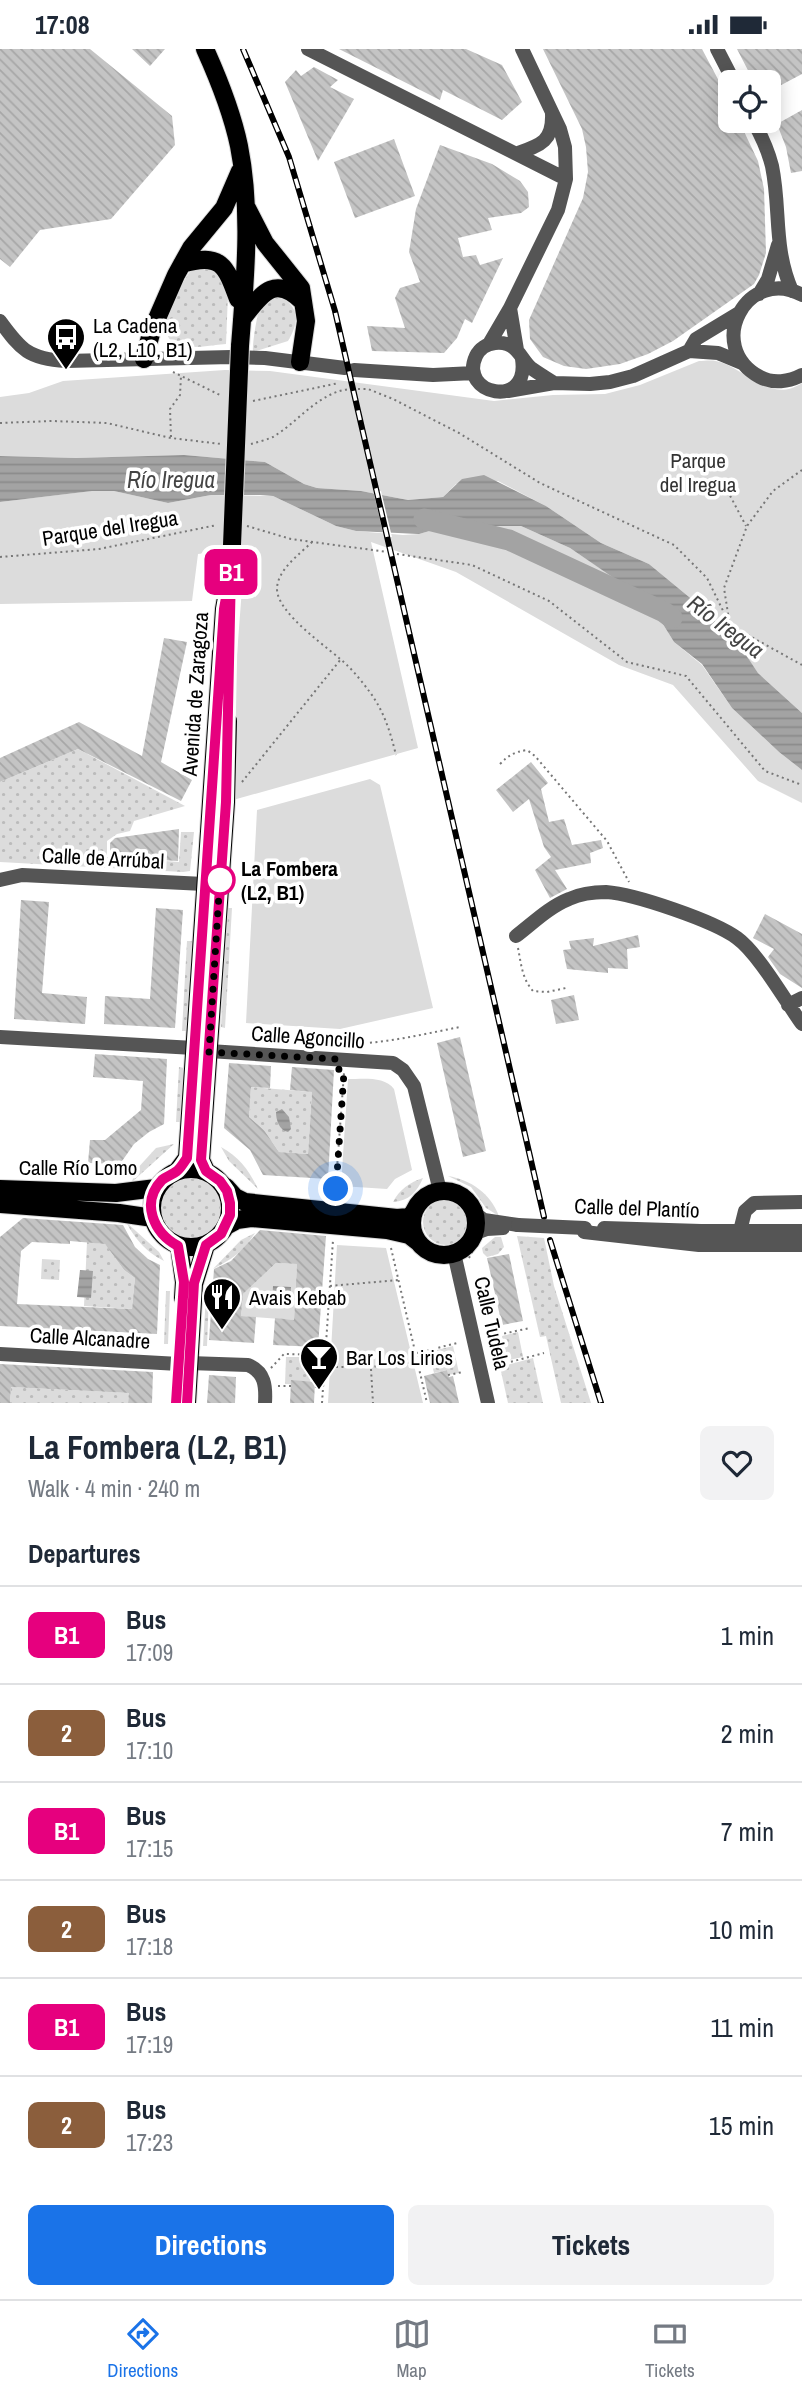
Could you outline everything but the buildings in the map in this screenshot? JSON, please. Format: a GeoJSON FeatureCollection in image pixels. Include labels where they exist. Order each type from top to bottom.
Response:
{"type":"FeatureCollection","features":[{"type":"Feature","properties":{"kind":"main road"},"geometry":{"type":"LineString","coordinates":[[205,49],[228,107],[242,164],[246,204],[231,570]]}},
{"type":"Feature","properties":{"kind":"main road"},"geometry":{"type":"LineString","coordinates":[[144,359],[152,330],[182,264],[191,248],[225,208],[242,164]]}},
{"type":"Feature","properties":{"kind":"main road"},"geometry":{"type":"LineString","coordinates":[[246,204],[265,243],[299,283],[306,321],[300,362]]}},
{"type":"Feature","properties":{"kind":"main road"},"geometry":{"type":"LineString","coordinates":[[182,264],[208,259],[222,264],[232,279],[242,315]]}},
{"type":"Feature","properties":{"kind":"main road"},"geometry":{"type":"LineString","coordinates":[[242,315],[261,295],[271,289],[285,289],[303,302]]}},
{"type":"Feature","properties":{"kind":"main road","name":"Avenida de Zaragoza"},"geometry":{"type":"LineString","coordinates":[[213,1176],[201,1160],[204,884],[224,609],[231,570]]}},
{"type":"Feature","properties":{"kind":"main road","name":"Avenida de Zaragoza"},"geometry":{"type":"LineString","coordinates":[[178,1170],[187,1158],[201,1050],[226,802],[231,570]]}},
{"type":"Feature","properties":{"kind":"main road"},"geometry":{"type":"LineString","coordinates":[[213,1176],[197,1169],[178,1170],[156,1188],[152,1198],[153,1218],[158,1230],[167,1240],[178,1246],[192,1248],[206,1245],[226,1226],[237,1220],[251,1218],[334,1218],[404,1218],[414,1212],[424,1198],[440,1191],[457,1194],[470,1205],[474,1213],[475,1238],[469,1242],[461,1257],[434,1253],[409,1235],[334,1218],[245,1202],[234,1197],[213,1176]]}},
{"type":"Feature","properties":{"kind":"main road"},"geometry":{"type":"LineString","coordinates":[[213,1176],[227,1191],[230,1203],[226,1226]]}},
{"type":"Feature","properties":{"kind":"main road","name":"Calle Río Lomo"},"geometry":{"type":"LineString","coordinates":[[0,1189],[116,1193],[156,1188]]}},
{"type":"Feature","properties":{"kind":"main road","name":"Calle Río Lomo"},"geometry":{"type":"LineString","coordinates":[[0,1204],[153,1218]]}},
{"type":"Feature","properties":{"kind":"main road"},"geometry":{"type":"LineString","coordinates":[[414,1212],[412,1227],[418,1242]]}},
{"type":"Feature","properties":{"kind":"main road"},"geometry":{"type":"LineString","coordinates":[[176,1403],[194,1283],[206,1245]]}},
{"type":"Feature","properties":{"kind":"main road"},"geometry":{"type":"LineString","coordinates":[[178,1246],[184,1282],[187,1403]]}},
{"type":"Feature","properties":{"kind":"street"},"geometry":{"type":"LineString","coordinates":[[308,49],[566,179]]}},
{"type":"Feature","properties":{"kind":"street"},"geometry":{"type":"LineString","coordinates":[[489,344],[558,210],[566,179],[565,147],[552,108],[522,49]]}},
{"type":"Feature","properties":{"kind":"street"},"geometry":{"type":"LineString","coordinates":[[717,49],[728,70]]}},
{"type":"Feature","properties":{"kind":"street"},"geometry":{"type":"LineString","coordinates":[[518,153],[547,139],[552,128],[552,108]]}},
{"type":"Feature","properties":{"kind":"street"},"geometry":{"type":"LineString","coordinates":[[759,133],[773,169],[778,243],[785,275],[799,293]]}},
{"type":"Feature","properties":{"kind":"street"},"geometry":{"type":"LineString","coordinates":[[778,243],[768,279],[759,293],[747,302],[739,313],[734,325],[733,339],[742,363],[765,379],[780,381],[802,375]]}},
{"type":"Feature","properties":{"kind":"street"},"geometry":{"type":"LineString","coordinates":[[759,293],[775,289],[799,293]]}},
{"type":"Feature","properties":{"kind":"street"},"geometry":{"type":"LineString","coordinates":[[508,391],[521,378],[523,368],[509,309]]}},
{"type":"Feature","properties":{"kind":"street"},"geometry":{"type":"LineString","coordinates":[[689,351],[696,339],[739,313]]}},
{"type":"Feature","properties":{"kind":"street"},"geometry":{"type":"LineString","coordinates":[[0,321],[25,352],[43,359],[66,361],[232,357],[300,362],[352,374],[474,373]]}},
{"type":"Feature","properties":{"kind":"street"},"geometry":{"type":"LineString","coordinates":[[554,383],[531,368],[509,344],[489,344],[481,349],[475,358],[474,373],[481,385],[498,393],[554,383],[610,382],[634,376],[689,351],[718,353],[742,363]]}},
{"type":"Feature","properties":{"kind":"street","name":"Calle de Arrúbal"},"geometry":{"type":"LineString","coordinates":[[0,881],[22,875],[204,884]]}},
{"type":"Feature","properties":{"kind":"street"},"geometry":{"type":"LineString","coordinates":[[516,936],[568,899],[604,892],[632,897],[677,912],[738,938],[795,1002],[802,1024]]}},
{"type":"Feature","properties":{"kind":"street","name":"Calle Agoncillo"},"geometry":{"type":"LineString","coordinates":[[0,1037],[393,1063],[403,1070],[414,1086],[440,1191]]}},
{"type":"Feature","properties":{"kind":"street"},"geometry":{"type":"LineString","coordinates":[[740,1231],[745,1211],[754,1203],[802,1202]]}},
{"type":"Feature","properties":{"kind":"street","name":"Calle del Plantío"},"geometry":{"type":"LineString","coordinates":[[474,1213],[484,1220],[518,1226],[584,1230],[802,1231]]}},
{"type":"Feature","properties":{"kind":"street","name":"Calle del Plantío"},"geometry":{"type":"LineString","coordinates":[[475,1238],[486,1229],[518,1226]]}},
{"type":"Feature","properties":{"kind":"street","name":"Calle del Plantío"},"geometry":{"type":"LineString","coordinates":[[584,1230],[699,1245],[802,1245]]}},
{"type":"Feature","properties":{"kind":"street","name":"Calle Tudela"},"geometry":{"type":"LineString","coordinates":[[461,1257],[488,1403]]}},
{"type":"Feature","properties":{"kind":"street","name":"Calle Alcanadre"},"geometry":{"type":"LineString","coordinates":[[0,1354],[247,1365],[262,1374]]}},
{"type":"Feature","properties":{"kind":"street"},"geometry":{"type":"LineString","coordinates":[[262,1374],[265,1403]]}},
{"type":"Feature","properties":{"kind":"path"},"geometry":{"type":"LineString","coordinates":[[168,370],[238,404],[339,383]]}},
{"type":"Feature","properties":{"kind":"path"},"geometry":{"type":"LineString","coordinates":[[352,374],[368,389],[459,433],[541,483],[674,545],[707,578],[730,625],[802,665]]}},
{"type":"Feature","properties":{"kind":"path"},"geometry":{"type":"LineString","coordinates":[[171,438],[170,409],[180,395],[181,376]]}},
{"type":"Feature","properties":{"kind":"path"},"geometry":{"type":"LineString","coordinates":[[245,445],[271,438],[309,409],[349,385]]}},
{"type":"Feature","properties":{"kind":"path"},"geometry":{"type":"LineString","coordinates":[[341,390],[350,389]]}},
{"type":"Feature","properties":{"kind":"path"},"geometry":{"type":"LineString","coordinates":[[358,389],[368,389]]}},
{"type":"Feature","properties":{"kind":"path"},"geometry":{"type":"LineString","coordinates":[[0,423],[107,423],[171,438],[225,445]]}},
{"type":"Feature","properties":{"kind":"path"},"geometry":{"type":"LineString","coordinates":[[730,625],[724,588],[747,526],[774,491],[802,470]]}},
{"type":"Feature","properties":{"kind":"path"},"geometry":{"type":"LineString","coordinates":[[725,486],[747,526]]}},
{"type":"Feature","properties":{"kind":"path","name":"Parque del Iregua"},"geometry":{"type":"LineString","coordinates":[[0,557],[99,549],[223,524]]}},
{"type":"Feature","properties":{"kind":"path"},"geometry":{"type":"LineString","coordinates":[[243,525],[291,539],[387,552]]}},
{"type":"Feature","properties":{"kind":"path"},"geometry":{"type":"LineString","coordinates":[[312,542],[282,573],[278,580],[277,593],[286,610],[341,659],[369,691],[386,717],[396,755]]}},
{"type":"Feature","properties":{"kind":"path"},"geometry":{"type":"LineString","coordinates":[[397,554],[472,565],[549,601],[627,662],[686,676],[765,771],[802,785]]}},
{"type":"Feature","properties":{"kind":"path"},"geometry":{"type":"LineString","coordinates":[[242,782],[341,659]]}},
{"type":"Feature","properties":{"kind":"path"},"geometry":{"type":"LineString","coordinates":[[500,764],[511,754],[527,750],[544,765],[607,841],[628,878],[632,897]]}},
{"type":"Feature","properties":{"kind":"path"},"geometry":{"type":"LineString","coordinates":[[516,936],[528,985],[533,991],[566,988]]}},
{"type":"Feature","properties":{"kind":"path"},"geometry":{"type":"LineString","coordinates":[[322,1403],[344,1072],[335,1067],[336,1044],[361,1045],[396,1041],[460,1027]]}},
{"type":"Feature","properties":{"kind":"path"},"geometry":{"type":"LineString","coordinates":[[387,1230],[424,1380],[427,1403]]}},
{"type":"Feature","properties":{"kind":"path"},"geometry":{"type":"LineString","coordinates":[[461,1257],[475,1238]]}},
{"type":"Feature","properties":{"kind":"path"},"geometry":{"type":"LineString","coordinates":[[330,1286],[399,1280]]}},
{"type":"Feature","properties":{"kind":"path"},"geometry":{"type":"LineString","coordinates":[[488,1337],[530,1328]]}},
{"type":"Feature","properties":{"kind":"path"},"geometry":{"type":"LineString","coordinates":[[416,1353],[457,1343]]}},
{"type":"Feature","properties":{"kind":"path"},"geometry":{"type":"LineString","coordinates":[[495,1366],[544,1353]]}},
{"type":"Feature","properties":{"kind":"path"},"geometry":{"type":"LineString","coordinates":[[262,1374],[284,1354],[325,1355]]}},
{"type":"Feature","properties":{"kind":"path"},"geometry":{"type":"LineString","coordinates":[[324,1367],[370,1367],[418,1362]]}},
{"type":"Feature","properties":{"kind":"path"},"geometry":{"type":"LineString","coordinates":[[370,1367],[373,1403]]}},
{"type":"Feature","properties":{"kind":"path"},"geometry":{"type":"LineString","coordinates":[[448,1375],[463,1372]]}},
{"type":"Feature","properties":{"kind":"path"},"geometry":{"type":"LineString","coordinates":[[315,1387],[323,1387]]}},
{"type":"Feature","properties":{"kind":"green space"},"geometry":{"type":"Polygon","coordinates":[[[207,265],[221,272],[228,294],[226,344],[181,346],[171,341],[167,333],[170,311],[191,270],[207,265]]]}},
{"type":"Feature","properties":{"kind":"green space"},"geometry":{"type":"Polygon","coordinates":[[[275,294],[293,308],[295,326],[288,341],[253,352],[259,309],[275,294]]]}},
{"type":"Feature","properties":{"kind":"green space","name":"Parque del Iregua"},"geometry":{"type":"Polygon","coordinates":[[[699,361],[716,361],[758,383],[779,390],[790,389],[802,383],[802,713],[758,673],[739,646],[700,606],[649,564],[601,543],[546,506],[498,481],[456,484],[443,497],[408,500],[361,491],[317,488],[304,484],[265,462],[184,455],[76,458],[0,456],[0,397],[29,393],[63,381],[225,370],[270,371],[494,401],[553,395],[605,394],[640,385],[699,361]]]}},
{"type":"Feature","properties":{"kind":"green space"},"geometry":{"type":"Polygon","coordinates":[[[91,491],[114,491],[168,503],[211,495],[273,496],[336,526],[356,531],[403,535],[419,534],[465,521],[489,526],[521,526],[570,548],[643,597],[674,642],[702,665],[732,708],[802,770],[802,803],[758,781],[673,685],[619,665],[456,572],[371,542],[418,748],[226,802],[245,548],[198,554],[192,601],[0,604],[0,502],[91,491]]]}},
{"type":"Feature","properties":{"kind":"green space"},"geometry":{"type":"Polygon","coordinates":[[[78,749],[185,806],[134,821],[130,831],[117,834],[107,841],[107,857],[179,862],[181,832],[194,832],[190,871],[0,862],[0,782],[78,749]]]}},
{"type":"Feature","properties":{"kind":"green space"},"geometry":{"type":"Polygon","coordinates":[[[370,779],[380,785],[433,1008],[340,1029],[246,1023],[257,810],[370,779]]]}},
{"type":"Feature","properties":{"kind":"green space"},"geometry":{"type":"Polygon","coordinates":[[[227,908],[232,908],[225,1028],[221,1027],[227,908]]]}},
{"type":"Feature","properties":{"kind":"green space"},"geometry":{"type":"Polygon","coordinates":[[[187,941],[192,941],[187,1031],[182,1031],[187,941]]]}},
{"type":"Feature","properties":{"kind":"green space"},"geometry":{"type":"Polygon","coordinates":[[[179,1067],[184,1068],[181,1122],[176,1122],[179,1067]]]}},
{"type":"Feature","properties":{"kind":"green space"},"geometry":{"type":"Polygon","coordinates":[[[348,1079],[379,1080],[394,1089],[412,1170],[395,1179],[387,1189],[341,1186],[348,1079]]]}},
{"type":"Feature","properties":{"kind":"green space"},"geometry":{"type":"Polygon","coordinates":[[[251,1087],[312,1092],[308,1154],[279,1152],[264,1130],[249,1117],[251,1087]]]}},
{"type":"Feature","properties":{"kind":"green space"},"geometry":{"type":"Polygon","coordinates":[[[174,1144],[132,1182],[135,1171],[156,1148],[174,1144]]]}},
{"type":"Feature","properties":{"kind":"green space"},"geometry":{"type":"Polygon","coordinates":[[[221,1147],[243,1165],[258,1189],[229,1161],[221,1147]]]}},
{"type":"Feature","properties":{"kind":"green space"},"geometry":{"type":"Polygon","coordinates":[[[193,1175],[211,1181],[219,1189],[225,1207],[219,1225],[211,1233],[193,1239],[175,1233],[167,1225],[161,1207],[167,1189],[175,1181],[193,1175]]]}},
{"type":"Feature","properties":{"kind":"green space"},"geometry":{"type":"Polygon","coordinates":[[[448,1176],[479,1189],[499,1216],[486,1208],[471,1187],[448,1176]]]}},
{"type":"Feature","properties":{"kind":"green space"},"geometry":{"type":"Polygon","coordinates":[[[423,1178],[412,1195],[393,1202],[405,1187],[423,1178]]]}},
{"type":"Feature","properties":{"kind":"green space"},"geometry":{"type":"Polygon","coordinates":[[[446,1199],[462,1206],[469,1222],[462,1238],[446,1245],[430,1238],[423,1222],[430,1206],[446,1199]]]}},
{"type":"Feature","properties":{"kind":"green space"},"geometry":{"type":"Polygon","coordinates":[[[126,1222],[159,1252],[164,1261],[142,1245],[126,1222]]]}},
{"type":"Feature","properties":{"kind":"green space"},"geometry":{"type":"Polygon","coordinates":[[[255,1233],[237,1254],[213,1269],[241,1240],[255,1233]]]}},
{"type":"Feature","properties":{"kind":"green space"},"geometry":{"type":"Polygon","coordinates":[[[517,1236],[544,1238],[554,1286],[591,1403],[561,1403],[546,1336],[540,1337],[517,1236]]]}},
{"type":"Feature","properties":{"kind":"green space"},"geometry":{"type":"Polygon","coordinates":[[[495,1237],[501,1237],[504,1247],[498,1254],[487,1257],[482,1248],[495,1237]]]}},
{"type":"Feature","properties":{"kind":"green space"},"geometry":{"type":"Polygon","coordinates":[[[87,1242],[105,1244],[124,1270],[135,1278],[132,1309],[84,1306],[87,1242]]]}},
{"type":"Feature","properties":{"kind":"green space"},"geometry":{"type":"Polygon","coordinates":[[[337,1245],[386,1248],[423,1403],[328,1403],[337,1245]]]}},
{"type":"Feature","properties":{"kind":"green space"},"geometry":{"type":"Polygon","coordinates":[[[42,1259],[60,1260],[59,1280],[41,1279],[42,1259]]]}},
{"type":"Feature","properties":{"kind":"green space"},"geometry":{"type":"Polygon","coordinates":[[[276,1263],[297,1264],[294,1320],[241,1316],[243,1294],[276,1263]]]}},
{"type":"Feature","properties":{"kind":"green space"},"geometry":{"type":"Polygon","coordinates":[[[166,1291],[170,1291],[168,1344],[164,1344],[166,1291]]]}},
{"type":"Feature","properties":{"kind":"green space"},"geometry":{"type":"Polygon","coordinates":[[[206,1294],[209,1295],[207,1346],[203,1346],[206,1294]]]}},
{"type":"Feature","properties":{"kind":"green space"},"geometry":{"type":"Polygon","coordinates":[[[518,1332],[523,1357],[499,1362],[494,1338],[518,1332]]]}},
{"type":"Feature","properties":{"kind":"green space"},"geometry":{"type":"Polygon","coordinates":[[[453,1346],[459,1373],[448,1375],[447,1370],[434,1373],[429,1352],[453,1346]]]}},
{"type":"Feature","properties":{"kind":"green space"},"geometry":{"type":"Polygon","coordinates":[[[286,1357],[312,1357],[310,1385],[285,1384],[286,1357]]]}},
{"type":"Feature","properties":{"kind":"green space"},"geometry":{"type":"Polygon","coordinates":[[[533,1358],[543,1403],[508,1403],[500,1367],[533,1358]]]}},
{"type":"Feature","properties":{"kind":"green space"},"geometry":{"type":"Polygon","coordinates":[[[11,1387],[129,1393],[128,1403],[10,1403],[11,1387]]]}},
{"type":"Feature","properties":{"kind":"water","name":"Río Iregua"},"geometry":{"type":"Polygon","coordinates":[[[184,455],[265,462],[304,484],[317,488],[361,491],[408,500],[443,497],[462,479],[484,475],[546,506],[601,543],[649,564],[700,606],[740,646],[758,673],[802,713],[802,770],[732,708],[702,664],[674,642],[643,598],[570,548],[521,526],[489,526],[465,521],[419,534],[356,531],[336,526],[273,496],[260,495],[211,495],[168,503],[114,491],[92,491],[0,502],[0,456],[76,458],[184,455]]]}},
{"type":"Feature","properties":{"kind":"water"},"geometry":{"type":"Polygon","coordinates":[[[282,1109],[289,1117],[291,1129],[288,1132],[280,1127],[277,1118],[276,1112],[282,1109]]]}},
{"type":"Feature","properties":{"kind":"water"},"geometry":{"type":"Polygon","coordinates":[[[80,1270],[93,1271],[91,1298],[77,1297],[80,1270]]]}},
{"type":"Feature","properties":{"kind":"water"},"geometry":{"type":"Polygon","coordinates":[[[273,1286],[291,1287],[290,1306],[272,1305],[273,1286]]]}},
{"type":"Feature","properties":{"kind":"pier"},"geometry":{"type":"Polygon","coordinates":[[[373,490],[381,491],[392,537],[384,537],[373,490]]]}},
{"type":"Feature","properties":{"kind":"waterway","name":"Río Iregua"},"geometry":{"type":"LineString","coordinates":[[424,519],[509,540],[672,618]]}},
{"type":"Feature","properties":{"kind":"railway"},"geometry":{"type":"LineString","coordinates":[[243,49],[289,157],[335,311],[544,1217]]}},
{"type":"Feature","properties":{"kind":"railway"},"geometry":{"type":"LineString","coordinates":[[550,1240],[601,1403]]}},
{"type":"Feature","properties":{"kind":"bus line","name":"B1"},"geometry":{"type":"LineString","coordinates":[[176,1403],[184,1282],[178,1246],[167,1240],[158,1230],[151,1208],[156,1188],[178,1170],[187,1158],[224,609],[231,570],[226,802],[201,1160],[206,1171],[220,1181],[227,1191],[230,1215],[221,1234],[206,1245],[194,1283],[187,1403]]}},
{"type":"Feature","properties":{"kind":"place","name":"La Cadena (L2, L10, B1)"},"geometry":{"type":"Point","coordinates":[66,371]}},
{"type":"Feature","properties":{"kind":"place","name":"La Fombera (L2, B1)"},"geometry":{"type":"Point","coordinates":[220,880]}},
{"type":"Feature","properties":{"kind":"place","name":"Avais Kebab"},"geometry":{"type":"Point","coordinates":[222,1331]}},
{"type":"Feature","properties":{"kind":"place","name":"Bar Los Lirios"},"geometry":{"type":"Point","coordinates":[319,1391]}},
{"type":"Feature","properties":{"kind":"route"},"geometry":{"type":"LineString","coordinates":[[220,880],[209,1052],[335,1059],[335,1067],[344,1072],[336,1189]]}}]}
